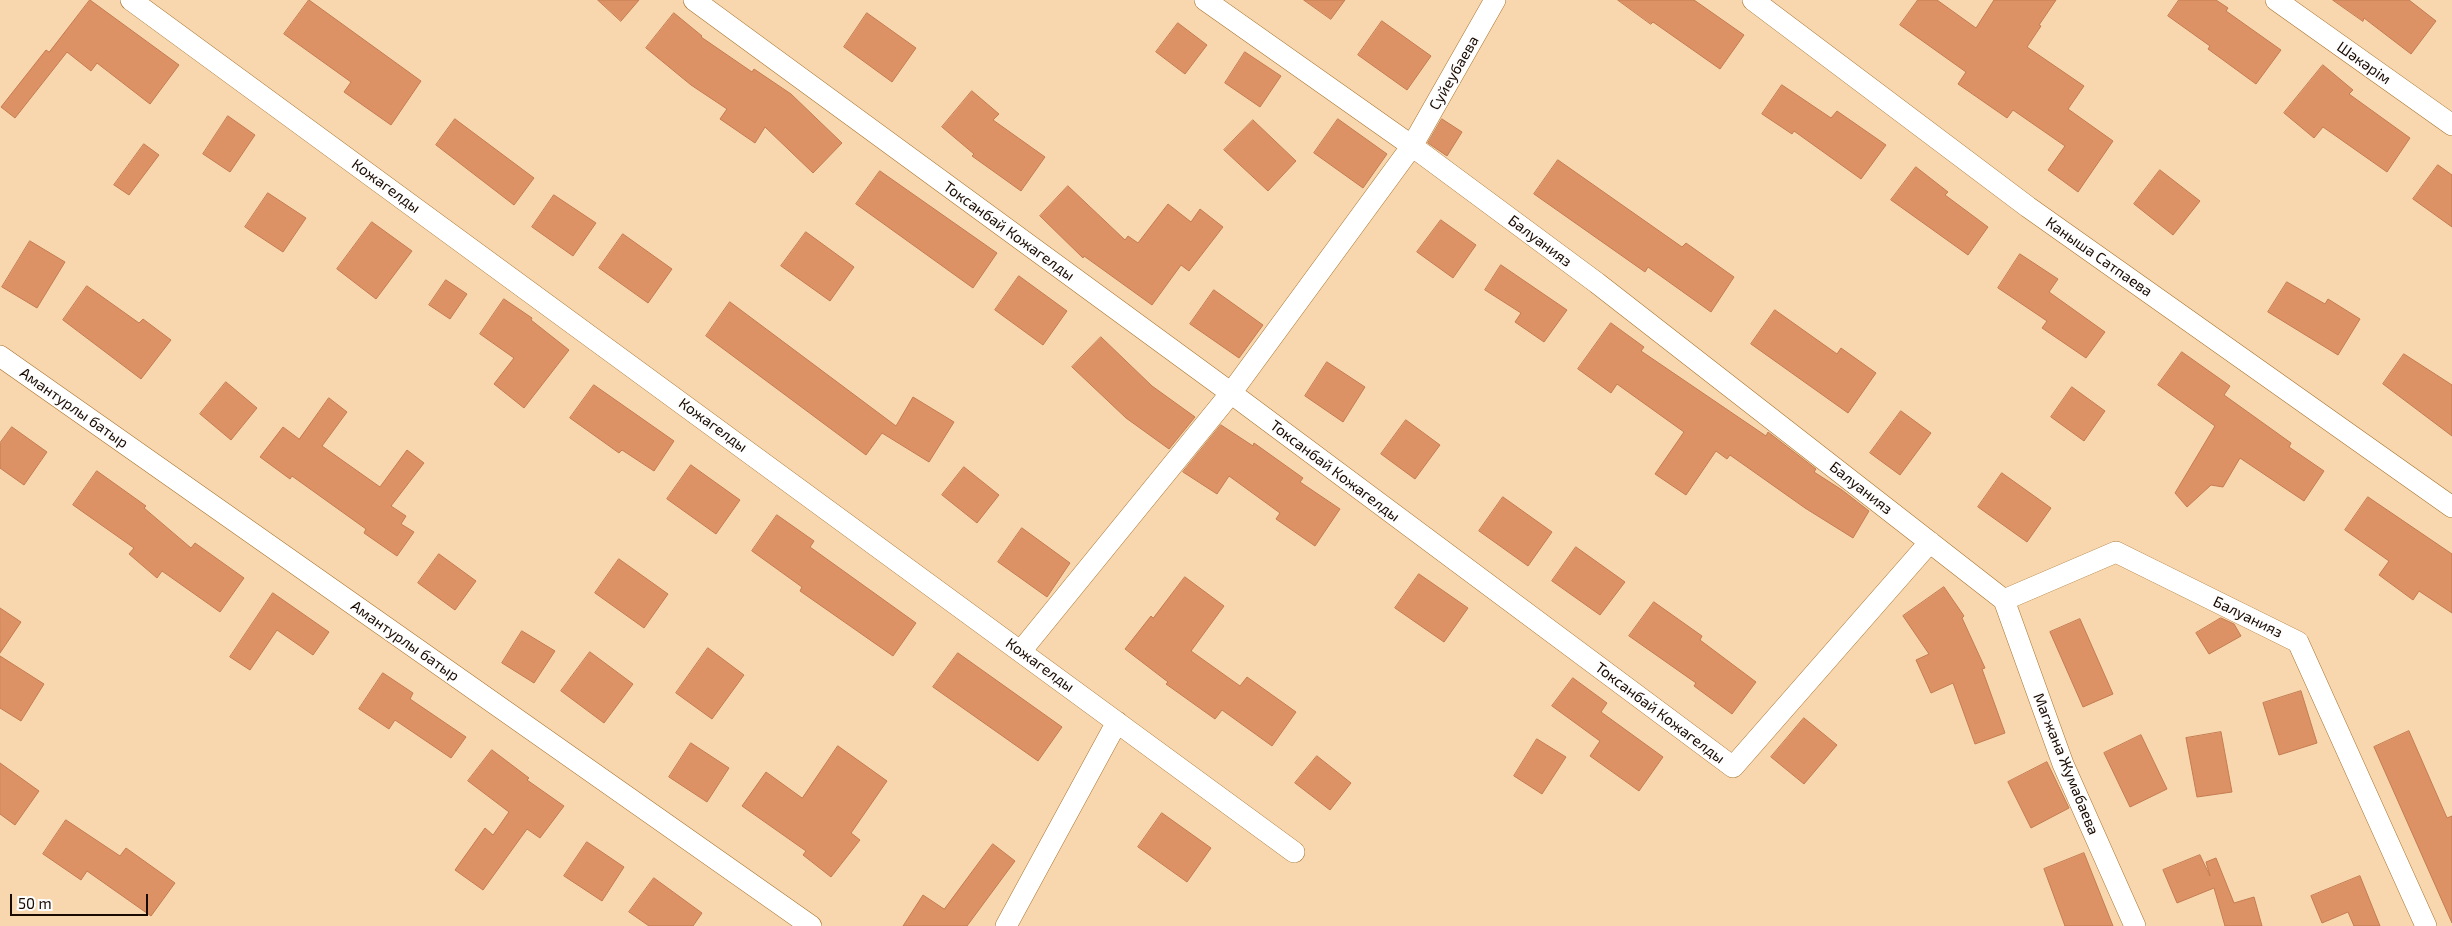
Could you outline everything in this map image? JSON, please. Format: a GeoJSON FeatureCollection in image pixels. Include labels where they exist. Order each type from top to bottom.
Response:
{"type":"FeatureCollection","features":[{"type":"Feature","properties":{"kind":"street","name":"Кожагелды"},"geometry":{"type":"LineString","coordinates":[[131,0],[1294,852]]}},
{"type":"Feature","properties":{"kind":"street","name":"Токсанбай Кожагелды"},"geometry":{"type":"LineString","coordinates":[[694,0],[1231,393],[1733,768],[1930,542]]}},
{"type":"Feature","properties":{"kind":"street","name":"Балуанияз"},"geometry":{"type":"LineString","coordinates":[[1206,0],[1412,146],[1597,284],[2004,600],[2116,552],[2298,642],[2426,926]]}},
{"type":"Feature","properties":{"kind":"street","name":"Суйеубаева"},"geometry":{"type":"LineString","coordinates":[[1022,651],[1231,393],[1412,146],[1495,0]]}},
{"type":"Feature","properties":{"kind":"street","name":"Каныша Сатпаева"},"geometry":{"type":"LineString","coordinates":[[1753,0],[2028,207],[2452,507]]}},
{"type":"Feature","properties":{"kind":"street","name":"Шәкәрім"},"geometry":{"type":"LineString","coordinates":[[2276,0],[2452,125]]}},
{"type":"Feature","properties":{"kind":"street","name":"Амантурлы батыр"},"geometry":{"type":"LineString","coordinates":[[0,356],[811,926]]}},
{"type":"Feature","properties":{"kind":"street","name":"Магжана Жумабаева"},"geometry":{"type":"LineString","coordinates":[[2004,600],[2063,764],[2135,926]]}},
{"type":"Feature","properties":{"kind":"street"},"geometry":{"type":"LineString","coordinates":[[1006,926],[1117,722]]}},
{"type":"Feature","properties":{"kind":"building"},"geometry":{"type":"Polygon","coordinates":[[[90,0],[179,65],[150,104],[97,63],[91,71],[67,52],[15,118],[1,107],[46,50],[49,52],[90,0]]]}},
{"type":"Feature","properties":{"kind":"building"},"geometry":{"type":"Polygon","coordinates":[[[309,0],[421,81],[391,125],[344,92],[351,82],[284,34],[309,0]]]}},
{"type":"Feature","properties":{"kind":"building"},"geometry":{"type":"Polygon","coordinates":[[[598,0],[639,0],[621,21],[598,0]]]}},
{"type":"Feature","properties":{"kind":"building"},"geometry":{"type":"Polygon","coordinates":[[[1304,0],[1345,0],[1331,19],[1304,0]]]}},
{"type":"Feature","properties":{"kind":"building"},"geometry":{"type":"Polygon","coordinates":[[[1618,0],[1694,0],[1744,35],[1720,69],[1618,0]]]}},
{"type":"Feature","properties":{"kind":"building"},"geometry":{"type":"Polygon","coordinates":[[[1918,0],[1937,0],[1976,28],[1994,0],[2056,0],[2027,47],[2084,86],[2068,109],[2113,141],[2078,192],[2048,170],[2065,146],[2013,110],[2007,118],[1958,84],[1966,72],[1900,25],[1918,0]]]}},
{"type":"Feature","properties":{"kind":"building"},"geometry":{"type":"Polygon","coordinates":[[[2179,0],[2216,0],[2228,8],[2226,11],[2281,50],[2256,84],[2208,49],[2210,46],[2168,16],[2179,0]]]}},
{"type":"Feature","properties":{"kind":"building"},"geometry":{"type":"Polygon","coordinates":[[[2333,0],[2409,0],[2436,21],[2411,54],[2364,18],[2363,21],[2333,0]]]}},
{"type":"Feature","properties":{"kind":"building"},"geometry":{"type":"Polygon","coordinates":[[[674,13],[701,37],[752,72],[754,69],[791,94],[842,143],[813,173],[765,127],[755,143],[720,119],[727,109],[691,85],[646,48],[674,13]]]}},
{"type":"Feature","properties":{"kind":"building"},"geometry":{"type":"Polygon","coordinates":[[[867,13],[916,48],[892,82],[844,47],[867,13]]]}},
{"type":"Feature","properties":{"kind":"building"},"geometry":{"type":"Polygon","coordinates":[[[1382,21],[1431,56],[1407,90],[1358,55],[1382,21]]]}},
{"type":"Feature","properties":{"kind":"building"},"geometry":{"type":"Polygon","coordinates":[[[1178,23],[1207,45],[1185,74],[1156,52],[1178,23]]]}},
{"type":"Feature","properties":{"kind":"building"},"geometry":{"type":"Polygon","coordinates":[[[1245,52],[1281,76],[1260,107],[1225,83],[1245,52]]]}},
{"type":"Feature","properties":{"kind":"building"},"geometry":{"type":"Polygon","coordinates":[[[2323,65],[2353,90],[2349,94],[2410,138],[2387,172],[2323,127],[2314,138],[2284,113],[2323,65]]]}},
{"type":"Feature","properties":{"kind":"building"},"geometry":{"type":"Polygon","coordinates":[[[1782,85],[1831,118],[1837,111],[1886,145],[1861,179],[1794,131],[1792,134],[1762,114],[1782,85]]]}},
{"type":"Feature","properties":{"kind":"building"},"geometry":{"type":"Polygon","coordinates":[[[972,91],[999,114],[993,120],[1045,157],[1021,191],[972,156],[974,154],[942,127],[972,91]]]}},
{"type":"Feature","properties":{"kind":"building"},"geometry":{"type":"Polygon","coordinates":[[[228,116],[255,135],[230,172],[203,154],[228,116]]]}},
{"type":"Feature","properties":{"kind":"building"},"geometry":{"type":"Polygon","coordinates":[[[455,119],[534,178],[514,205],[436,145],[455,119]]]}},
{"type":"Feature","properties":{"kind":"building"},"geometry":{"type":"Polygon","coordinates":[[[1338,119],[1387,154],[1363,188],[1314,153],[1338,119]]]}},
{"type":"Feature","properties":{"kind":"building"},"geometry":{"type":"Polygon","coordinates":[[[1442,119],[1462,132],[1447,156],[1428,143],[1442,119]]]}},
{"type":"Feature","properties":{"kind":"building"},"geometry":{"type":"Polygon","coordinates":[[[1253,120],[1296,161],[1268,191],[1224,150],[1253,120]]]}},
{"type":"Feature","properties":{"kind":"building"},"geometry":{"type":"Polygon","coordinates":[[[144,144],[159,155],[129,195],[114,185],[144,144]]]}},
{"type":"Feature","properties":{"kind":"building"},"geometry":{"type":"Polygon","coordinates":[[[1558,160],[1682,247],[1686,243],[1734,277],[1711,312],[1648,267],[1645,272],[1534,194],[1558,160]]]}},
{"type":"Feature","properties":{"kind":"building"},"geometry":{"type":"Polygon","coordinates":[[[2438,165],[2452,175],[2452,227],[2413,199],[2438,165]]]}},
{"type":"Feature","properties":{"kind":"building"},"geometry":{"type":"Polygon","coordinates":[[[1916,167],[1948,192],[1945,195],[1988,227],[1968,255],[1891,200],[1916,167]]]}},
{"type":"Feature","properties":{"kind":"building"},"geometry":{"type":"Polygon","coordinates":[[[2160,170],[2200,201],[2173,235],[2134,204],[2160,170]]]}},
{"type":"Feature","properties":{"kind":"building"},"geometry":{"type":"Polygon","coordinates":[[[880,171],[997,253],[973,288],[856,204],[880,171]]]}},
{"type":"Feature","properties":{"kind":"building"},"geometry":{"type":"Polygon","coordinates":[[[1068,186],[1125,240],[1128,236],[1138,243],[1168,204],[1191,222],[1200,209],[1223,227],[1189,271],[1181,265],[1152,305],[1084,256],[1083,258],[1040,216],[1068,186]]]}},
{"type":"Feature","properties":{"kind":"building"},"geometry":{"type":"Polygon","coordinates":[[[268,193],[306,218],[283,252],[245,227],[268,193]]]}},
{"type":"Feature","properties":{"kind":"building"},"geometry":{"type":"Polygon","coordinates":[[[554,195],[596,223],[573,256],[532,227],[554,195]]]}},
{"type":"Feature","properties":{"kind":"building"},"geometry":{"type":"Polygon","coordinates":[[[1441,220],[1476,245],[1453,278],[1417,252],[1441,220]]]}},
{"type":"Feature","properties":{"kind":"building"},"geometry":{"type":"Polygon","coordinates":[[[372,222],[412,251],[376,299],[337,269],[372,222]]]}},
{"type":"Feature","properties":{"kind":"building"},"geometry":{"type":"Polygon","coordinates":[[[806,232],[854,267],[830,301],[781,266],[806,232]]]}},
{"type":"Feature","properties":{"kind":"building"},"geometry":{"type":"Polygon","coordinates":[[[623,234],[672,269],[648,303],[599,268],[623,234]]]}},
{"type":"Feature","properties":{"kind":"building"},"geometry":{"type":"Polygon","coordinates":[[[30,241],[65,262],[37,308],[2,287],[30,241]]]}},
{"type":"Feature","properties":{"kind":"building"},"geometry":{"type":"Polygon","coordinates":[[[2020,254],[2058,279],[2049,292],[2105,332],[2086,358],[2042,328],[2047,321],[1998,288],[2020,254]]]}},
{"type":"Feature","properties":{"kind":"building"},"geometry":{"type":"Polygon","coordinates":[[[1501,265],[1567,310],[1544,342],[1515,322],[1521,313],[1485,290],[1501,265]]]}},
{"type":"Feature","properties":{"kind":"building"},"geometry":{"type":"Polygon","coordinates":[[[1019,276],[1067,311],[1043,345],[995,310],[1019,276]]]}},
{"type":"Feature","properties":{"kind":"building"},"geometry":{"type":"Polygon","coordinates":[[[446,280],[467,294],[450,319],[429,305],[446,280]]]}},
{"type":"Feature","properties":{"kind":"building"},"geometry":{"type":"Polygon","coordinates":[[[2287,282],[2325,304],[2328,299],[2360,319],[2338,355],[2268,312],[2287,282]]]}},
{"type":"Feature","properties":{"kind":"building"},"geometry":{"type":"Polygon","coordinates":[[[87,286],[139,323],[143,319],[171,340],[141,379],[63,320],[87,286]]]}},
{"type":"Feature","properties":{"kind":"building"},"geometry":{"type":"Polygon","coordinates":[[[1214,290],[1263,325],[1239,358],[1190,324],[1214,290]]]}},
{"type":"Feature","properties":{"kind":"building"},"geometry":{"type":"Polygon","coordinates":[[[504,299],[532,318],[531,320],[569,350],[524,408],[494,384],[514,358],[480,334],[504,299]]]}},
{"type":"Feature","properties":{"kind":"building"},"geometry":{"type":"Polygon","coordinates":[[[730,302],[896,426],[913,397],[954,422],[929,462],[882,433],[866,455],[706,336],[730,302]]]}},
{"type":"Feature","properties":{"kind":"building"},"geometry":{"type":"Polygon","coordinates":[[[1775,310],[1837,354],[1841,348],[1876,373],[1848,413],[1751,344],[1775,310]]]}},
{"type":"Feature","properties":{"kind":"building"},"geometry":{"type":"Polygon","coordinates":[[[1611,323],[1644,347],[1641,351],[1766,436],[1768,432],[1816,469],[1814,472],[1842,490],[1869,511],[1853,538],[1805,508],[1730,455],[1727,459],[1716,451],[1686,495],[1655,474],[1684,432],[1617,384],[1611,393],[1578,369],[1611,323]]]}},
{"type":"Feature","properties":{"kind":"building"},"geometry":{"type":"Polygon","coordinates":[[[1101,337],[1152,386],[1195,417],[1169,449],[1126,418],[1072,367],[1101,337]]]}},
{"type":"Feature","properties":{"kind":"building"},"geometry":{"type":"Polygon","coordinates":[[[2182,352],[2230,386],[2224,395],[2291,443],[2289,447],[2324,471],[2304,501],[2240,458],[2223,487],[2211,485],[2187,507],[2175,493],[2215,426],[2158,385],[2182,352]]]}},
{"type":"Feature","properties":{"kind":"building"},"geometry":{"type":"Polygon","coordinates":[[[2404,354],[2452,385],[2452,436],[2383,384],[2404,354]]]}},
{"type":"Feature","properties":{"kind":"building"},"geometry":{"type":"Polygon","coordinates":[[[1327,362],[1365,387],[1343,422],[1305,396],[1327,362]]]}},
{"type":"Feature","properties":{"kind":"building"},"geometry":{"type":"Polygon","coordinates":[[[226,382],[257,408],[231,440],[200,414],[226,382]]]}},
{"type":"Feature","properties":{"kind":"building"},"geometry":{"type":"Polygon","coordinates":[[[594,385],[674,441],[654,471],[622,450],[619,453],[570,418],[594,385]]]}},
{"type":"Feature","properties":{"kind":"building"},"geometry":{"type":"Polygon","coordinates":[[[2072,387],[2105,411],[2084,441],[2051,417],[2072,387]]]}},
{"type":"Feature","properties":{"kind":"building"},"geometry":{"type":"Polygon","coordinates":[[[329,398],[347,412],[322,446],[380,487],[407,450],[424,463],[391,506],[406,516],[401,524],[414,532],[397,556],[364,533],[366,529],[292,476],[290,479],[260,457],[283,427],[299,439],[329,398]]]}},
{"type":"Feature","properties":{"kind":"building"},"geometry":{"type":"Polygon","coordinates":[[[1901,411],[1931,433],[1900,475],[1870,453],[1901,411]]]}},
{"type":"Feature","properties":{"kind":"building"},"geometry":{"type":"Polygon","coordinates":[[[1406,420],[1440,445],[1415,479],[1381,454],[1406,420]]]}},
{"type":"Feature","properties":{"kind":"building"},"geometry":{"type":"Polygon","coordinates":[[[1221,425],[1253,446],[1254,443],[1303,478],[1300,482],[1340,509],[1315,546],[1276,519],[1280,513],[1229,476],[1217,494],[1183,472],[1221,425]]]}},
{"type":"Feature","properties":{"kind":"building"},"geometry":{"type":"Polygon","coordinates":[[[12,427],[47,452],[24,485],[0,468],[0,443],[12,427]]]}},
{"type":"Feature","properties":{"kind":"building"},"geometry":{"type":"Polygon","coordinates":[[[691,465],[740,500],[716,534],[667,499],[691,465]]]}},
{"type":"Feature","properties":{"kind":"building"},"geometry":{"type":"Polygon","coordinates":[[[964,467],[999,495],[977,523],[942,495],[964,467]]]}},
{"type":"Feature","properties":{"kind":"building"},"geometry":{"type":"Polygon","coordinates":[[[97,471],[146,506],[144,508],[191,548],[195,543],[244,578],[220,612],[162,571],[157,578],[129,554],[134,548],[73,505],[97,471]]]}},
{"type":"Feature","properties":{"kind":"building"},"geometry":{"type":"Polygon","coordinates":[[[2002,473],[2051,508],[2027,542],[1978,507],[2002,473]]]}},
{"type":"Feature","properties":{"kind":"building"},"geometry":{"type":"Polygon","coordinates":[[[1503,497],[1552,532],[1528,566],[1479,531],[1503,497]]]}},
{"type":"Feature","properties":{"kind":"building"},"geometry":{"type":"Polygon","coordinates":[[[2368,497],[2452,554],[2452,613],[2419,591],[2413,600],[2379,575],[2389,561],[2345,530],[2368,497]]]}},
{"type":"Feature","properties":{"kind":"building"},"geometry":{"type":"Polygon","coordinates":[[[777,515],[814,541],[810,547],[916,623],[893,656],[800,591],[802,587],[752,551],[777,515]]]}},
{"type":"Feature","properties":{"kind":"building"},"geometry":{"type":"Polygon","coordinates":[[[1022,528],[1070,563],[1047,597],[998,562],[1022,528]]]}},
{"type":"Feature","properties":{"kind":"building"},"geometry":{"type":"Polygon","coordinates":[[[1576,547],[1625,582],[1600,615],[1552,581],[1576,547]]]}},
{"type":"Feature","properties":{"kind":"building"},"geometry":{"type":"Polygon","coordinates":[[[439,554],[476,581],[455,610],[418,583],[439,554]]]}},
{"type":"Feature","properties":{"kind":"building"},"geometry":{"type":"Polygon","coordinates":[[[619,559],[668,594],[644,628],[595,593],[619,559]]]}},
{"type":"Feature","properties":{"kind":"building"},"geometry":{"type":"Polygon","coordinates":[[[1419,574],[1468,608],[1444,642],[1395,608],[1419,574]]]}},
{"type":"Feature","properties":{"kind":"building"},"geometry":{"type":"Polygon","coordinates":[[[1185,577],[1224,606],[1191,651],[1240,686],[1247,677],[1296,712],[1272,746],[1222,710],[1215,719],[1166,684],[1168,682],[1125,649],[1151,616],[1153,618],[1185,577]]]}},
{"type":"Feature","properties":{"kind":"building"},"geometry":{"type":"Polygon","coordinates":[[[1944,587],[1964,616],[1962,618],[1985,668],[1982,669],[2005,733],[1975,744],[1953,683],[1931,693],[1916,660],[1929,654],[1903,616],[1944,587]]]}},
{"type":"Feature","properties":{"kind":"building"},"geometry":{"type":"Polygon","coordinates":[[[273,593],[329,632],[313,655],[277,630],[250,670],[230,657],[273,593]]]}},
{"type":"Feature","properties":{"kind":"building"},"geometry":{"type":"Polygon","coordinates":[[[1654,602],[1702,636],[1700,640],[1756,682],[1732,714],[1694,686],[1696,683],[1629,636],[1654,602]]]}},
{"type":"Feature","properties":{"kind":"building"},"geometry":{"type":"Polygon","coordinates":[[[0,608],[21,622],[0,653],[0,608]]]}},
{"type":"Feature","properties":{"kind":"building"},"geometry":{"type":"Polygon","coordinates":[[[2221,618],[2234,624],[2241,636],[2209,654],[2196,633],[2221,618]]]}},
{"type":"Feature","properties":{"kind":"building"},"geometry":{"type":"Polygon","coordinates":[[[2080,619],[2113,694],[2083,707],[2050,632],[2080,619]]]}},
{"type":"Feature","properties":{"kind":"building"},"geometry":{"type":"Polygon","coordinates":[[[522,631],[555,651],[534,683],[502,663],[522,631]]]}},
{"type":"Feature","properties":{"kind":"building"},"geometry":{"type":"Polygon","coordinates":[[[708,648],[744,675],[712,719],[676,693],[708,648]]]}},
{"type":"Feature","properties":{"kind":"building"},"geometry":{"type":"Polygon","coordinates":[[[590,652],[633,684],[604,723],[561,691],[590,652]]]}},
{"type":"Feature","properties":{"kind":"building"},"geometry":{"type":"Polygon","coordinates":[[[958,653],[1062,727],[1038,761],[933,687],[958,653]]]}},
{"type":"Feature","properties":{"kind":"building"},"geometry":{"type":"Polygon","coordinates":[[[0,656],[44,684],[21,721],[0,708],[0,656]]]}},
{"type":"Feature","properties":{"kind":"building"},"geometry":{"type":"Polygon","coordinates":[[[383,673],[413,693],[410,699],[466,737],[451,758],[395,720],[389,729],[359,709],[383,673]]]}},
{"type":"Feature","properties":{"kind":"building"},"geometry":{"type":"Polygon","coordinates":[[[1573,678],[1607,703],[1601,712],[1663,757],[1639,791],[1590,756],[1600,741],[1552,706],[1573,678]]]}},
{"type":"Feature","properties":{"kind":"building"},"geometry":{"type":"Polygon","coordinates":[[[2301,691],[2317,743],[2279,755],[2263,703],[2301,691]]]}},
{"type":"Feature","properties":{"kind":"building"},"geometry":{"type":"Polygon","coordinates":[[[1804,718],[1837,745],[1804,784],[1771,757],[1804,718]]]}},
{"type":"Feature","properties":{"kind":"building"},"geometry":{"type":"Polygon","coordinates":[[[2409,731],[2447,818],[2452,816],[2452,923],[2374,747],[2409,731]]]}},
{"type":"Feature","properties":{"kind":"building"},"geometry":{"type":"Polygon","coordinates":[[[2221,732],[2232,792],[2197,797],[2186,738],[2221,732]]]}},
{"type":"Feature","properties":{"kind":"building"},"geometry":{"type":"Polygon","coordinates":[[[2141,735],[2167,789],[2130,807],[2104,753],[2141,735]]]}},
{"type":"Feature","properties":{"kind":"building"},"geometry":{"type":"Polygon","coordinates":[[[1537,739],[1566,757],[1542,794],[1514,776],[1537,739]]]}},
{"type":"Feature","properties":{"kind":"building"},"geometry":{"type":"Polygon","coordinates":[[[691,743],[729,768],[707,802],[669,777],[691,743]]]}},
{"type":"Feature","properties":{"kind":"building"},"geometry":{"type":"Polygon","coordinates":[[[838,746],[887,781],[851,833],[860,840],[831,877],[803,855],[806,851],[742,806],[766,772],[802,798],[838,746]]]}},
{"type":"Feature","properties":{"kind":"building"},"geometry":{"type":"Polygon","coordinates":[[[492,750],[529,778],[527,780],[564,806],[540,838],[527,829],[483,890],[455,870],[485,828],[493,835],[509,812],[468,781],[492,750]]]}},
{"type":"Feature","properties":{"kind":"building"},"geometry":{"type":"Polygon","coordinates":[[[1317,756],[1351,783],[1330,810],[1295,783],[1317,756]]]}},
{"type":"Feature","properties":{"kind":"building"},"geometry":{"type":"Polygon","coordinates":[[[2047,762],[2069,808],[2031,828],[2008,782],[2047,762]]]}},
{"type":"Feature","properties":{"kind":"building"},"geometry":{"type":"Polygon","coordinates":[[[0,763],[39,791],[15,825],[0,814],[0,763]]]}},
{"type":"Feature","properties":{"kind":"building"},"geometry":{"type":"Polygon","coordinates":[[[1162,813],[1211,848],[1187,882],[1138,847],[1162,813]]]}},
{"type":"Feature","properties":{"kind":"building"},"geometry":{"type":"Polygon","coordinates":[[[66,820],[120,856],[126,848],[175,883],[151,916],[87,871],[81,880],[43,854],[66,820]]]}},
{"type":"Feature","properties":{"kind":"building"},"geometry":{"type":"Polygon","coordinates":[[[587,842],[624,867],[602,901],[564,876],[587,842]]]}},
{"type":"Feature","properties":{"kind":"building"},"geometry":{"type":"Polygon","coordinates":[[[993,844],[1015,861],[967,926],[903,926],[923,895],[944,909],[993,844]]]}},
{"type":"Feature","properties":{"kind":"building"},"geometry":{"type":"Polygon","coordinates":[[[2084,853],[2113,926],[2065,926],[2044,869],[2084,853]]]}},
{"type":"Feature","properties":{"kind":"building"},"geometry":{"type":"Polygon","coordinates":[[[2200,855],[2210,876],[2206,862],[2216,858],[2234,903],[2254,897],[2262,926],[2225,926],[2214,888],[2177,903],[2163,870],[2200,855]]]}},
{"type":"Feature","properties":{"kind":"building"},"geometry":{"type":"Polygon","coordinates":[[[2360,876],[2380,926],[2354,926],[2348,912],[2322,923],[2311,896],[2360,876]]]}},
{"type":"Feature","properties":{"kind":"building"},"geometry":{"type":"Polygon","coordinates":[[[654,878],[702,913],[693,926],[649,926],[629,912],[654,878]]]}}]}
